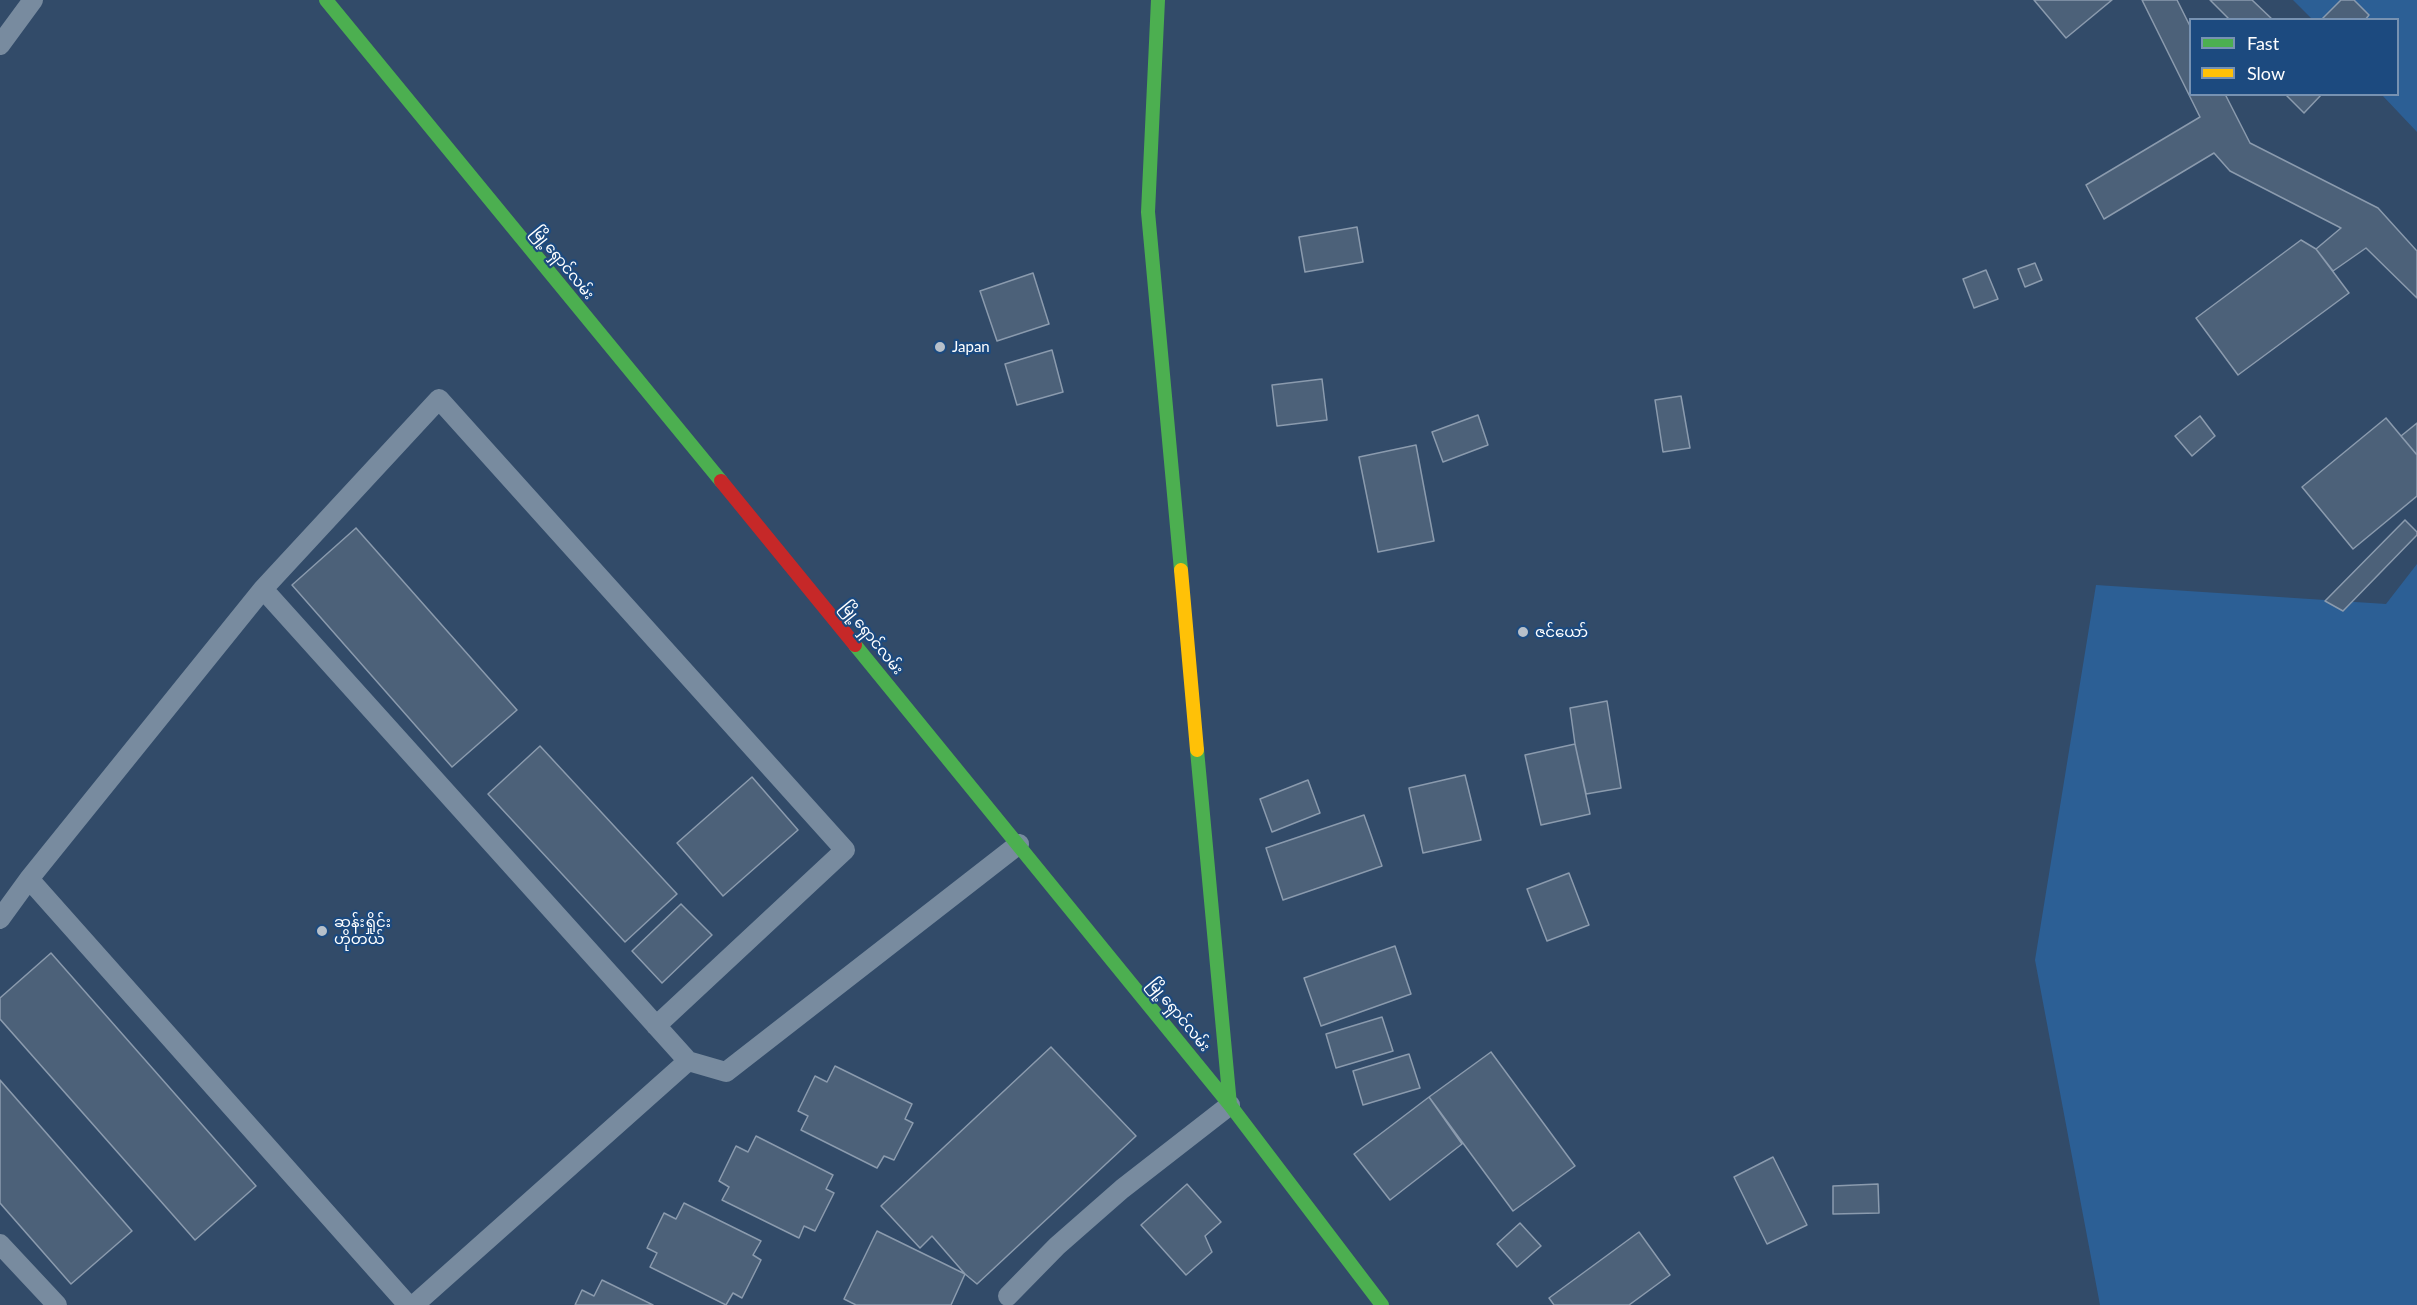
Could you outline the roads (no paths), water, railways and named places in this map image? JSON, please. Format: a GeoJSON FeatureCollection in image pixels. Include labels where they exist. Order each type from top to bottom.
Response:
{"type":"FeatureCollection","features":[{"type":"Feature","properties":{"kind":"main road","name":"မြို့ရှောင်လမ်း"},"geometry":{"type":"LineString","coordinates":[[326,0],[1019,844],[1230,1105],[1382,1305]]}},
{"type":"Feature","properties":{"kind":"main road"},"geometry":{"type":"LineString","coordinates":[[1158,0],[1148,212],[1230,1105]]}},
{"type":"Feature","properties":{"kind":"lane"},"geometry":{"type":"LineString","coordinates":[[0,45],[33,0]]}},
{"type":"Feature","properties":{"kind":"lane"},"geometry":{"type":"LineString","coordinates":[[0,919],[29,879],[262,589],[439,399],[845,850],[656,1026]]}},
{"type":"Feature","properties":{"kind":"lane"},"geometry":{"type":"LineString","coordinates":[[262,589],[688,1061],[726,1072],[1019,844]]}},
{"type":"Feature","properties":{"kind":"lane"},"geometry":{"type":"LineString","coordinates":[[29,879],[408,1305]]}},
{"type":"Feature","properties":{"kind":"lane"},"geometry":{"type":"LineString","coordinates":[[414,1305],[688,1061]]}},
{"type":"Feature","properties":{"kind":"lane"},"geometry":{"type":"LineString","coordinates":[[1008,1296],[1057,1246],[1122,1189],[1230,1105]]}},
{"type":"Feature","properties":{"kind":"lane"},"geometry":{"type":"LineString","coordinates":[[0,1244],[57,1305]]}},
{"type":"Feature","properties":{"kind":"place","name":"Japan"},"geometry":{"type":"Point","coordinates":[940,347]}},
{"type":"Feature","properties":{"kind":"place","name":"ဇင်ယော်"},"geometry":{"type":"Point","coordinates":[1523,632]}},
{"type":"Feature","properties":{"kind":"place","name":"ဆန်းရှိုင်း ဟိုတယ်"},"geometry":{"type":"Point","coordinates":[322,931]}}]}
